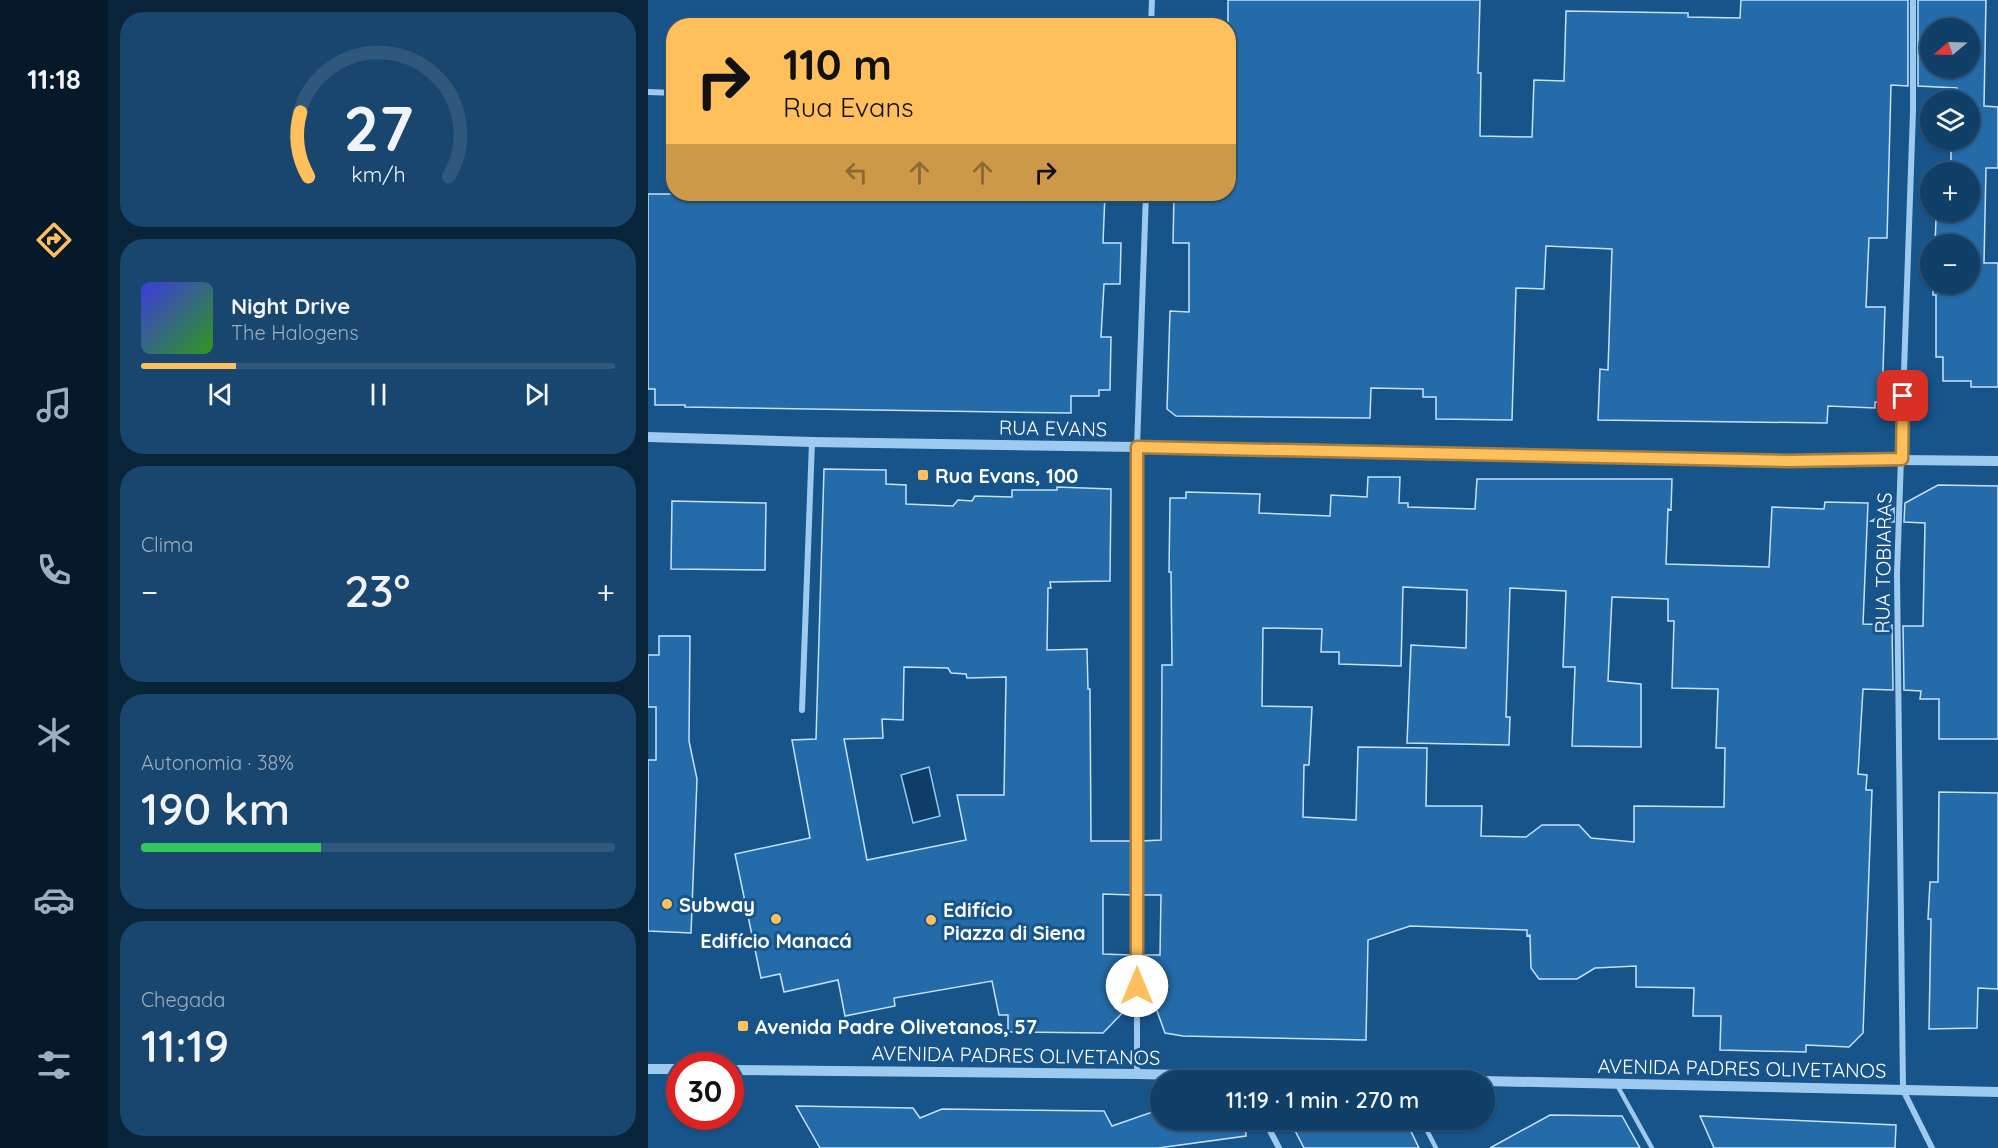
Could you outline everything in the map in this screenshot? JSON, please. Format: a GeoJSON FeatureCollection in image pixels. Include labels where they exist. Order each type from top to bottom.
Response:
{"type":"FeatureCollection","features":[{"type":"Feature","properties":{"kind":"street"},"geometry":{"type":"LineString","coordinates":[[1151,18],[1152,0]]}},
{"type":"Feature","properties":{"kind":"street","name":"RUA TOBIARAS"},"geometry":{"type":"LineString","coordinates":[[1903,1090],[1897,586],[1912,123],[1913,0]]}},
{"type":"Feature","properties":{"kind":"street"},"geometry":{"type":"LineString","coordinates":[[648,92],[666,93]]}},
{"type":"Feature","properties":{"kind":"street"},"geometry":{"type":"LineString","coordinates":[[1137,1074],[1137,447],[1146,201]]}},
{"type":"Feature","properties":{"kind":"street","name":"RUA EVANS"},"geometry":{"type":"LineString","coordinates":[[648,437],[1789,461],[1902,459],[1998,461]]}},
{"type":"Feature","properties":{"kind":"street"},"geometry":{"type":"LineString","coordinates":[[802,710],[812,442]]}},
{"type":"Feature","properties":{"kind":"street"},"geometry":{"type":"LineString","coordinates":[[648,1069],[666,1069]]}},
{"type":"Feature","properties":{"kind":"street","name":"AVENIDA PADRES OLIVETANOS"},"geometry":{"type":"LineString","coordinates":[[744,1070],[1150,1074]]}},
{"type":"Feature","properties":{"kind":"street","name":"AVENIDA PADRES OLIVETANOS"},"geometry":{"type":"LineString","coordinates":[[1495,1081],[1998,1092]]}},
{"type":"Feature","properties":{"kind":"street"},"geometry":{"type":"LineString","coordinates":[[1903,1090],[1932,1148]]}},
{"type":"Feature","properties":{"kind":"street"},"geometry":{"type":"LineString","coordinates":[[1270,1130],[1279,1148]]}},
{"type":"Feature","properties":{"kind":"lane"},"geometry":{"type":"LineString","coordinates":[[1615,1083],[1652,1148]]}},
{"type":"Feature","properties":{"kind":"lane"},"geometry":{"type":"LineString","coordinates":[[1427,1130],[1436,1148]]}},
{"type":"Feature","properties":{"kind":"water"},"geometry":{"type":"Polygon","coordinates":[[[929,767],[940,816],[913,823],[901,775],[929,767]]]}},
{"type":"Feature","properties":{"kind":"building"},"geometry":{"type":"Polygon","coordinates":[[[1228,0],[1480,0],[1478,73],[1481,73],[1480,136],[1532,137],[1534,80],[1564,81],[1566,11],[1688,13],[1688,17],[1740,18],[1741,0],[1908,0],[1908,86],[1891,85],[1887,238],[1869,238],[1866,307],[1885,307],[1882,403],[1875,402],[1875,408],[1828,406],[1827,423],[1598,420],[1600,369],[1608,370],[1612,249],[1546,246],[1544,289],[1516,288],[1512,420],[1436,419],[1436,397],[1423,397],[1423,389],[1371,388],[1370,418],[1176,416],[1167,409],[1170,311],[1189,312],[1189,243],[1173,243],[1174,201],[1236,201],[1236,18],[1228,18],[1228,0]]]}},
{"type":"Feature","properties":{"kind":"building"},"geometry":{"type":"Polygon","coordinates":[[[1918,0],[1986,0],[1984,106],[1998,107],[1998,168],[1986,168],[1984,263],[1998,263],[1998,387],[1971,387],[1971,381],[1943,381],[1943,357],[1936,357],[1936,295],[1933,294],[1980,294],[1980,234],[1935,234],[1936,222],[1980,222],[1980,162],[1951,162],[1951,150],[1980,150],[1980,90],[1957,90],[1957,88],[1918,86],[1918,0]]]}},
{"type":"Feature","properties":{"kind":"building"},"geometry":{"type":"Polygon","coordinates":[[[648,194],[666,194],[666,201],[1105,201],[1103,243],[1121,243],[1120,284],[1104,284],[1101,337],[1111,337],[1110,390],[1099,390],[1099,396],[1071,396],[1071,413],[685,407],[685,405],[655,405],[655,389],[648,389],[648,194]]]}},
{"type":"Feature","properties":{"kind":"building"},"geometry":{"type":"Polygon","coordinates":[[[824,469],[886,470],[886,484],[906,485],[906,504],[953,506],[958,500],[972,501],[975,496],[1012,497],[1012,490],[1057,490],[1057,487],[1111,489],[1110,581],[1050,582],[1047,650],[1087,649],[1088,689],[1090,689],[1091,841],[1132,841],[1132,895],[1103,894],[1103,954],[1132,955],[1132,1003],[1103,1033],[1008,1032],[1008,1015],[999,1015],[992,981],[894,998],[895,1006],[845,1016],[838,980],[784,992],[780,974],[761,978],[735,854],[810,838],[792,740],[816,739],[824,469]],[[904,667],[903,720],[882,719],[883,738],[844,739],[867,860],[966,840],[957,795],[1004,795],[1006,677],[967,678],[966,674],[951,673],[948,668],[904,667]]]}},
{"type":"Feature","properties":{"kind":"building"},"geometry":{"type":"Polygon","coordinates":[[[1368,477],[1400,477],[1399,503],[1408,503],[1408,507],[1475,509],[1477,479],[1672,479],[1671,510],[1668,509],[1666,564],[1769,567],[1772,507],[1824,509],[1825,502],[1868,503],[1863,624],[1892,625],[1893,690],[1863,689],[1858,774],[1867,775],[1866,790],[1872,790],[1863,1033],[1849,1047],[1806,1045],[1806,1052],[1720,1050],[1721,1016],[1693,1016],[1694,988],[1636,987],[1636,966],[1595,968],[1577,979],[1539,979],[1531,968],[1530,935],[1527,936],[1527,930],[1410,926],[1368,940],[1366,1040],[1183,1036],[1165,1033],[1148,986],[1142,992],[1142,955],[1160,955],[1161,895],[1142,895],[1142,841],[1161,840],[1162,665],[1172,665],[1171,572],[1169,572],[1170,498],[1186,498],[1186,492],[1260,494],[1259,513],[1330,516],[1331,495],[1367,497],[1368,477]],[[1403,587],[1401,666],[1339,664],[1339,652],[1321,652],[1322,629],[1263,628],[1262,706],[1312,707],[1309,765],[1304,765],[1303,817],[1356,820],[1358,747],[1427,748],[1426,806],[1482,806],[1481,836],[1526,837],[1542,825],[1579,825],[1591,838],[1634,842],[1634,806],[1724,807],[1725,748],[1716,748],[1718,689],[1672,688],[1674,621],[1668,621],[1668,599],[1612,597],[1608,681],[1641,684],[1641,747],[1572,746],[1575,667],[1563,667],[1566,591],[1510,588],[1506,717],[1510,717],[1509,745],[1407,743],[1411,645],[1466,648],[1467,590],[1403,587]]]}},
{"type":"Feature","properties":{"kind":"building"},"geometry":{"type":"Polygon","coordinates":[[[1938,485],[1998,486],[1998,739],[1939,739],[1939,699],[1920,699],[1921,691],[1904,690],[1903,626],[1923,626],[1925,523],[1904,522],[1905,503],[1938,485]]]}},
{"type":"Feature","properties":{"kind":"building"},"geometry":{"type":"Polygon","coordinates":[[[672,501],[766,503],[765,570],[671,569],[672,501]]]}},
{"type":"Feature","properties":{"kind":"building"},"geometry":{"type":"Polygon","coordinates":[[[1894,508],[1894,522],[1871,521],[1894,508]]]}},
{"type":"Feature","properties":{"kind":"building"},"geometry":{"type":"Polygon","coordinates":[[[659,636],[690,636],[689,741],[697,779],[691,933],[648,931],[648,760],[656,760],[656,707],[648,707],[648,655],[659,655],[659,636]]]}},
{"type":"Feature","properties":{"kind":"building"},"geometry":{"type":"Polygon","coordinates":[[[1939,792],[1998,793],[1998,989],[1978,988],[1977,1028],[1929,1029],[1931,919],[1928,919],[1930,882],[1938,882],[1939,792]]]}},
{"type":"Feature","properties":{"kind":"building"},"geometry":{"type":"Polygon","coordinates":[[[796,1106],[913,1108],[920,1118],[942,1109],[1104,1111],[1112,1126],[1150,1113],[1150,1130],[1246,1130],[1246,1136],[1158,1148],[820,1148],[796,1106]]]}},
{"type":"Feature","properties":{"kind":"building"},"geometry":{"type":"Polygon","coordinates":[[[1550,1115],[1622,1116],[1640,1148],[1490,1148],[1550,1115]]]}},
{"type":"Feature","properties":{"kind":"building"},"geometry":{"type":"Polygon","coordinates":[[[1700,1116],[1896,1125],[1895,1148],[1714,1148],[1700,1116]]]}},
{"type":"Feature","properties":{"kind":"building"},"geometry":{"type":"Polygon","coordinates":[[[1295,1130],[1410,1130],[1419,1148],[1304,1148],[1295,1130]]]}},
{"type":"Feature","properties":{"kind":"place","name":"Rua Evans, 100"},"geometry":{"type":"Point","coordinates":[923,475]}},
{"type":"Feature","properties":{"kind":"place","name":"Subway"},"geometry":{"type":"Point","coordinates":[667,904]}},
{"type":"Feature","properties":{"kind":"place","name":"Edifício Manacá"},"geometry":{"type":"Point","coordinates":[776,919]}},
{"type":"Feature","properties":{"kind":"place","name":"Edifício Piazza di Siena"},"geometry":{"type":"Point","coordinates":[931,920]}},
{"type":"Feature","properties":{"kind":"place","name":"Avenida Padre Olivetanos, 57"},"geometry":{"type":"Point","coordinates":[743,1026]}},
{"type":"Feature","properties":{"kind":"route"},"geometry":{"type":"LineString","coordinates":[[1137,986],[1137,447],[1789,461],[1902,459],[1903,396]]}}]}
